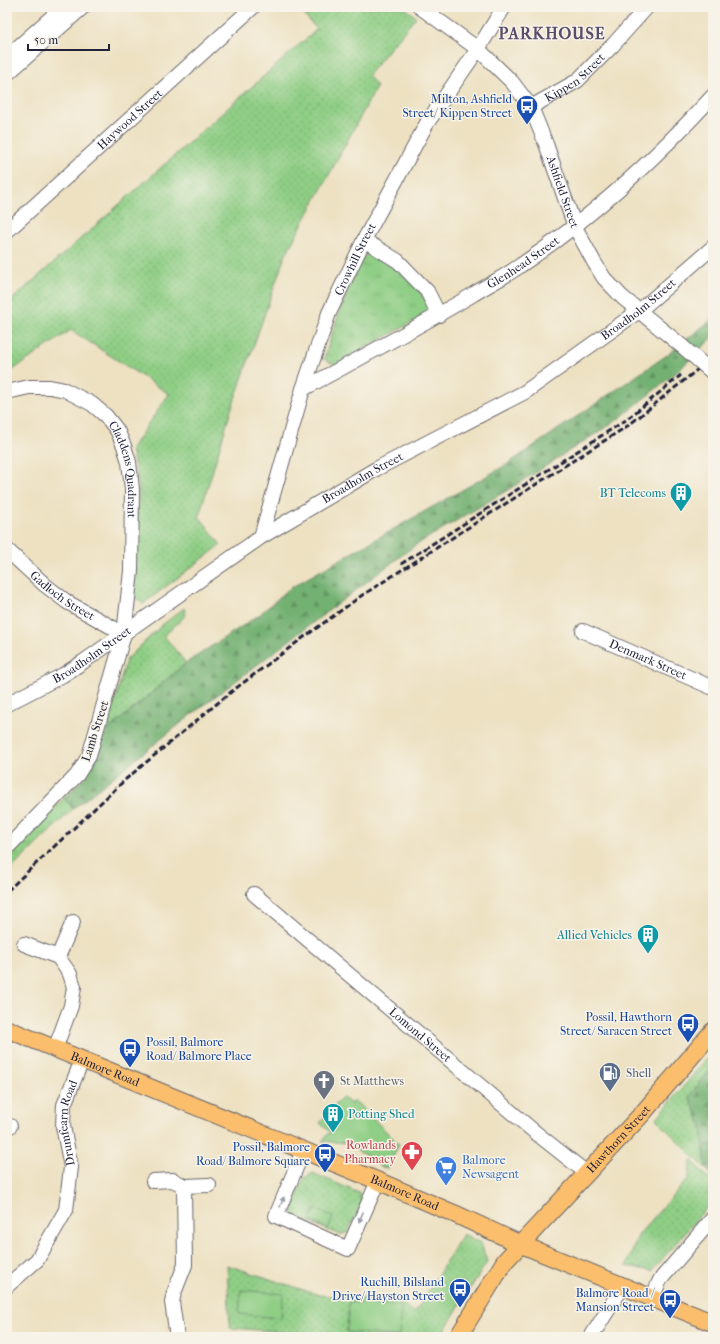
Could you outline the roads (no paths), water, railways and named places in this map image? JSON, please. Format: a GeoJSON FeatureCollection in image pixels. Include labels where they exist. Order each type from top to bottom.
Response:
{"type":"FeatureCollection","features":[{"type":"Feature","properties":{"kind":"main road","name":"Balmore Road"},"geometry":{"type":"LineString","coordinates":[[7,1029],[378,1181],[520,1244],[713,1323]]}},
{"type":"Feature","properties":{"kind":"main road","name":"Hawthorn Street"},"geometry":{"type":"LineString","coordinates":[[458,1337],[506,1261],[520,1244],[588,1174],[713,1032]]}},
{"type":"Feature","properties":{"kind":"street"},"geometry":{"type":"LineString","coordinates":[[7,57],[63,7]]}},
{"type":"Feature","properties":{"kind":"street"},"geometry":{"type":"LineString","coordinates":[[7,74],[83,7]]}},
{"type":"Feature","properties":{"kind":"street","name":"Haywood Street"},"geometry":{"type":"LineString","coordinates":[[7,231],[253,7]]}},
{"type":"Feature","properties":{"kind":"street","name":"Ashfield Street"},"geometry":{"type":"LineString","coordinates":[[420,7],[478,49],[512,82],[531,107],[549,150],[575,227],[604,278],[622,297],[713,373]]}},
{"type":"Feature","properties":{"kind":"street","name":"Crowhill Street"},"geometry":{"type":"LineString","coordinates":[[261,538],[303,389],[329,313],[364,240],[427,122],[478,49],[504,7]]}},
{"type":"Feature","properties":{"kind":"street","name":"Kippen Street"},"geometry":{"type":"LineString","coordinates":[[531,107],[577,81],[613,45],[647,7]]}},
{"type":"Feature","properties":{"kind":"street","name":"Glenhead Street"},"geometry":{"type":"LineString","coordinates":[[303,389],[439,315],[521,266],[575,227],[627,183],[683,129],[713,96]]}},
{"type":"Feature","properties":{"kind":"street"},"geometry":{"type":"LineString","coordinates":[[364,240],[398,261],[427,290],[439,315]]}},
{"type":"Feature","properties":{"kind":"street","name":"Broadholm Street"},"geometry":{"type":"LineString","coordinates":[[7,704],[83,662],[261,538],[376,469],[525,392],[639,311],[713,247]]}},
{"type":"Feature","properties":{"kind":"street","name":"Claddens Quadrant"},"geometry":{"type":"LineString","coordinates":[[7,392],[29,387],[50,387],[65,390],[92,404],[106,416],[117,430],[129,462],[132,489],[131,571],[124,634]]}},
{"type":"Feature","properties":{"kind":"street","name":"Gadloch Street"},"geometry":{"type":"LineString","coordinates":[[7,550],[45,585],[67,602],[124,634]]}},
{"type":"Feature","properties":{"kind":"street","name":"Denmark Street"},"geometry":{"type":"LineString","coordinates":[[583,631],[713,688]]}},
{"type":"Feature","properties":{"kind":"street","name":"Lamb Street"},"geometry":{"type":"LineString","coordinates":[[7,848],[83,767],[89,756],[124,634]]}},
{"type":"Feature","properties":{"kind":"street","name":"Lomond Street"},"geometry":{"type":"LineString","coordinates":[[254,894],[536,1133],[588,1174]]}},
{"type":"Feature","properties":{"kind":"street"},"geometry":{"type":"LineString","coordinates":[[58,957],[73,922]]}},
{"type":"Feature","properties":{"kind":"street"},"geometry":{"type":"LineString","coordinates":[[24,944],[58,957],[70,974],[74,987],[71,1006],[55,1049]]}},
{"type":"Feature","properties":{"kind":"street","name":"Drumfearn Road"},"geometry":{"type":"LineString","coordinates":[[7,1286],[37,1260],[66,1210],[71,1167],[63,1126],[64,1105],[82,1060]]}},
{"type":"Feature","properties":{"kind":"street"},"geometry":{"type":"LineString","coordinates":[[303,1151],[276,1216],[348,1250],[362,1214],[378,1181]]}},
{"type":"Feature","properties":{"kind":"street"},"geometry":{"type":"LineString","coordinates":[[153,1181],[173,1180],[184,1186],[209,1185]]}},
{"type":"Feature","properties":{"kind":"street"},"geometry":{"type":"LineString","coordinates":[[177,1337],[172,1302],[185,1265],[184,1186]]}},
{"type":"Feature","properties":{"kind":"street"},"geometry":{"type":"LineString","coordinates":[[652,1298],[660,1280],[713,1218]]}},
{"type":"Feature","properties":{"kind":"street"},"geometry":{"type":"LineString","coordinates":[[591,1337],[623,1286]]}},
{"type":"Feature","properties":{"kind":"railway"},"geometry":{"type":"LineString","coordinates":[[7,891],[126,779],[231,692],[361,596],[629,425],[713,357]]}},
{"type":"Feature","properties":{"kind":"railway"},"geometry":{"type":"LineString","coordinates":[[401,564],[626,420],[681,375]]}},
{"type":"Feature","properties":{"kind":"place","name":"Milton, Ashfield Street/ Kippen Street"},"geometry":{"type":"Point","coordinates":[527,126]}},
{"type":"Feature","properties":{"kind":"place","name":"BT Telecoms"},"geometry":{"type":"Point","coordinates":[681,512]}},
{"type":"Feature","properties":{"kind":"place","name":"Allied Vehicles"},"geometry":{"type":"Point","coordinates":[648,954]}},
{"type":"Feature","properties":{"kind":"place","name":"Possil, Hawthorn Street/ Saracen Street"},"geometry":{"type":"Point","coordinates":[688,1044]}},
{"type":"Feature","properties":{"kind":"place","name":"Possil, Balmore Road/ Balmore Place"},"geometry":{"type":"Point","coordinates":[130,1068]}},
{"type":"Feature","properties":{"kind":"place","name":"Shell"},"geometry":{"type":"Point","coordinates":[610,1092]}},
{"type":"Feature","properties":{"kind":"place","name":"St Matthews"},"geometry":{"type":"Point","coordinates":[324,1100]}},
{"type":"Feature","properties":{"kind":"place","name":"Potting Shed"},"geometry":{"type":"Point","coordinates":[333,1134]}},
{"type":"Feature","properties":{"kind":"place","name":"Rowlands Pharmacy"},"geometry":{"type":"Point","coordinates":[412,1172]}},
{"type":"Feature","properties":{"kind":"place","name":"Possil, Balmore Road/ Balmore Square"},"geometry":{"type":"Point","coordinates":[325,1174]}},
{"type":"Feature","properties":{"kind":"place","name":"Balmore Newsagent"},"geometry":{"type":"Point","coordinates":[446,1186]}},
{"type":"Feature","properties":{"kind":"place","name":"Ruchill, Bilsland Drive/ Hayston Street"},"geometry":{"type":"Point","coordinates":[460,1308]}},
{"type":"Feature","properties":{"kind":"place","name":"Balmore Road / Mansion Street"},"geometry":{"type":"Point","coordinates":[670,1320]}},
{"type":"Feature","properties":{"kind":"district","name":"PARKHOUSE"},"geometry":{"type":"Point","coordinates":[552,33]}}]}
